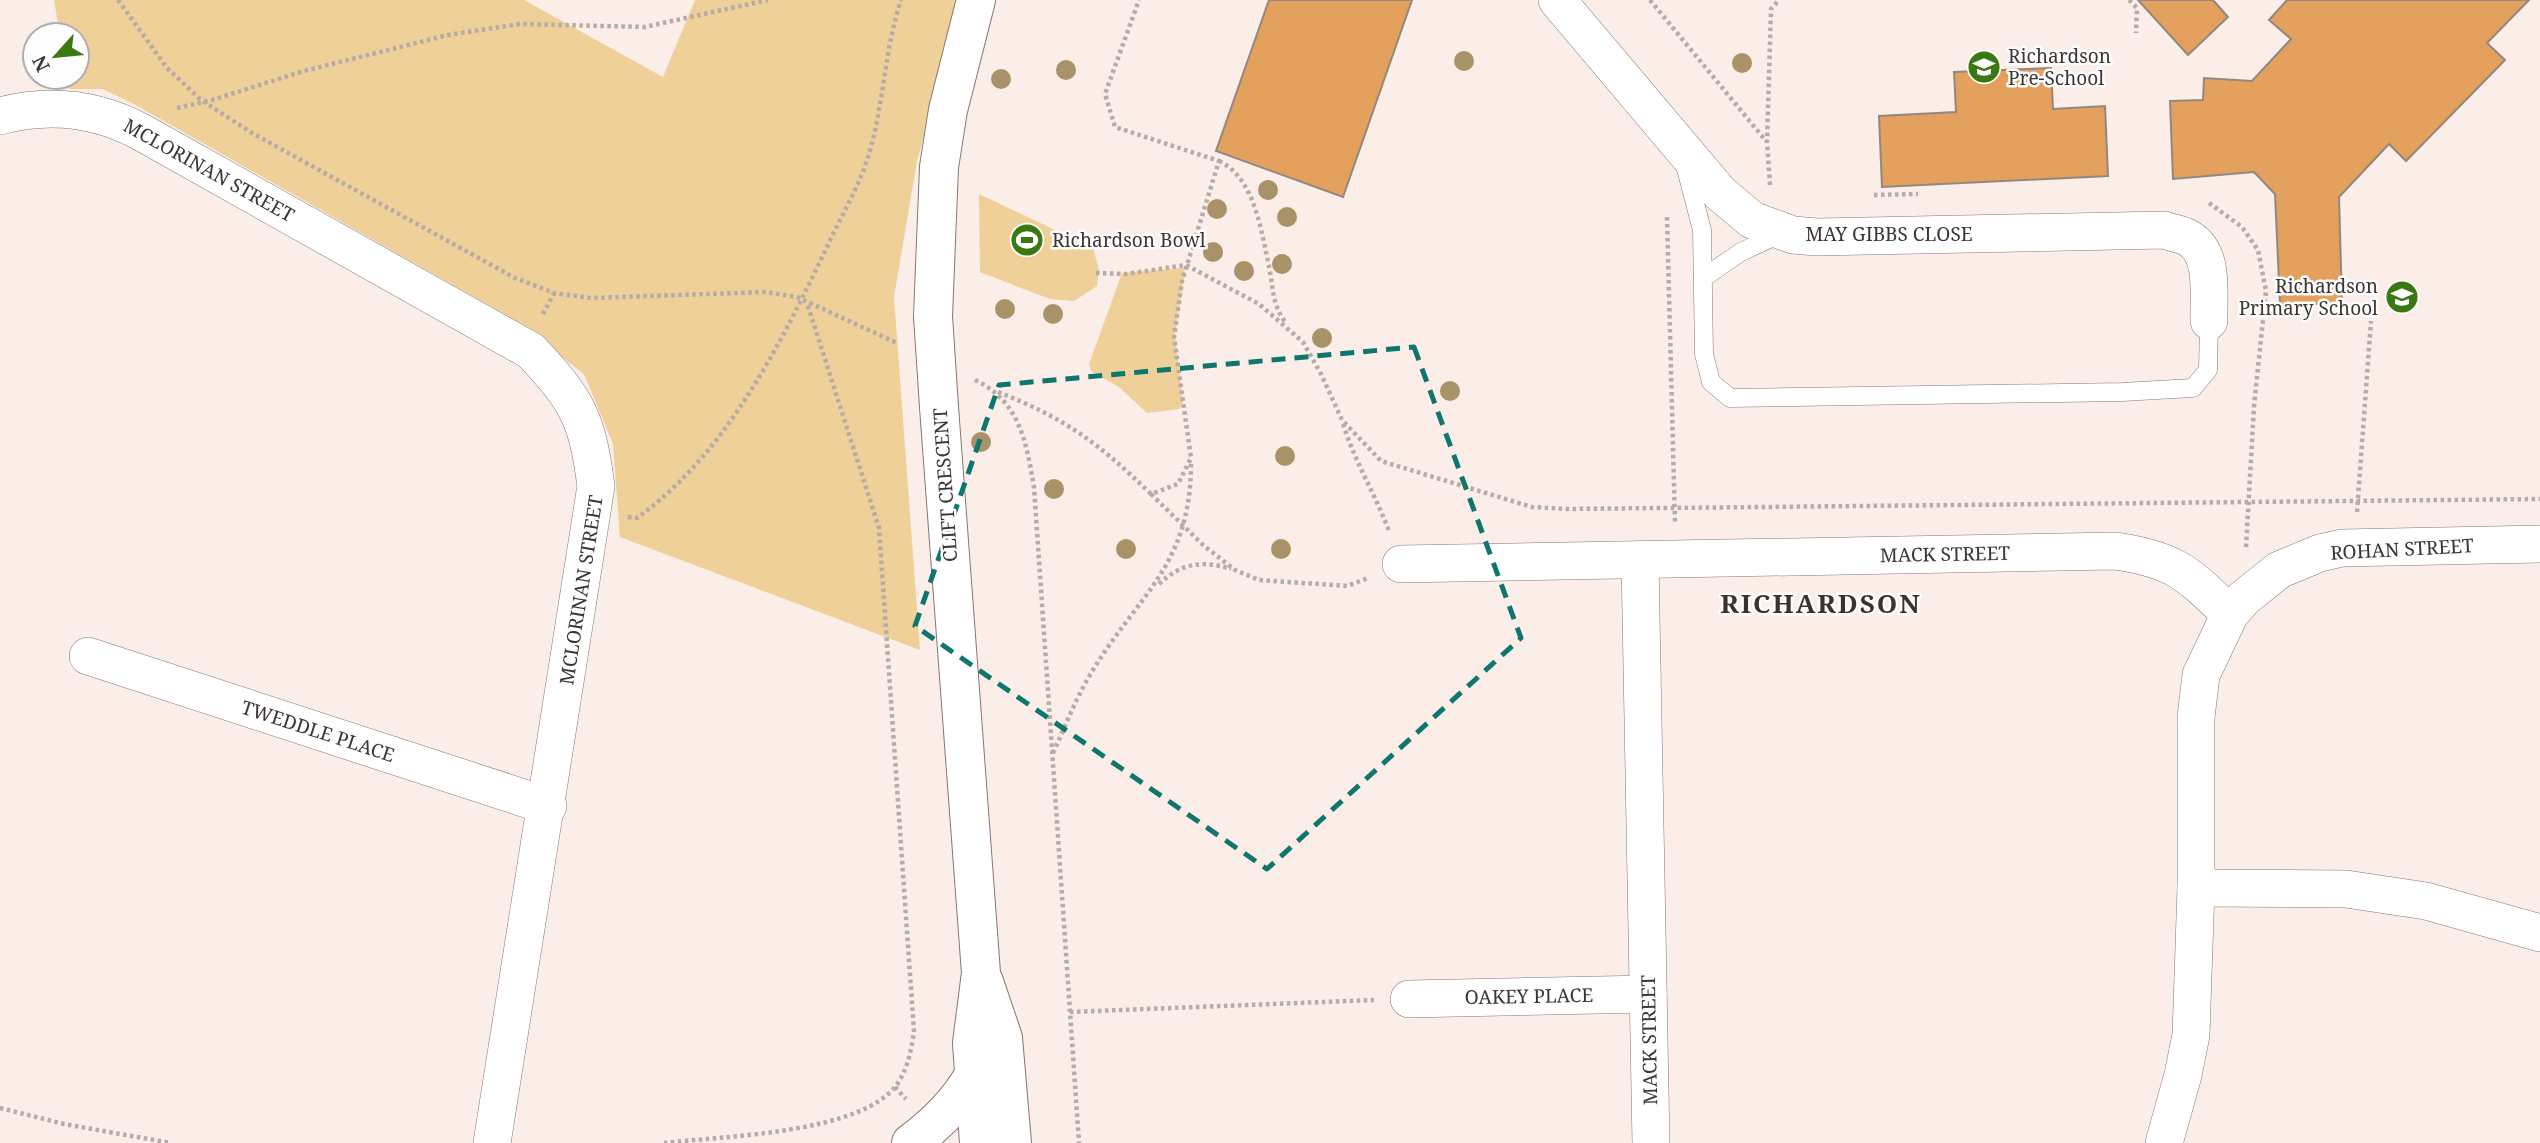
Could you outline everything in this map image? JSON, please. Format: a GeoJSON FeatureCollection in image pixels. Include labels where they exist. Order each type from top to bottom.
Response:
{"type":"FeatureCollection","features":[{"type":"Feature","properties":{"kind":"street","name":"CLIFT CRESCENT"},"geometry":{"type":"LineString","coordinates":[[976,0],[948,110],[939,167],[933,316],[981,974],[972,1043],[979,1143]]}},
{"type":"Feature","properties":{"kind":"street","name":"MAY GIBBS CLOSE"},"geometry":{"type":"LineString","coordinates":[[1557,0],[1720,193],[1752,220],[1786,232],[1817,237],[2164,230],[2189,238],[2201,250],[2208,265],[2209,321]]}},
{"type":"Feature","properties":{"kind":"street","name":"MCLORINAN STREET"},"geometry":{"type":"LineString","coordinates":[[0,116],[27,110],[74,108],[117,120],[531,351],[567,389],[589,435],[597,486],[548,806],[492,1143]]}},
{"type":"Feature","properties":{"kind":"street","name":"ROHAN STREET"},"geometry":{"type":"LineString","coordinates":[[2164,1143],[2191,1035],[2196,888],[2196,717],[2201,675],[2230,614],[2279,570],[2320,553],[2354,548],[2540,544]]}},
{"type":"Feature","properties":{"kind":"street","name":"MACK STREET"},"geometry":{"type":"LineString","coordinates":[[1402,564],[2116,551],[2153,556],[2169,563],[2197,583],[2230,614]]}},
{"type":"Feature","properties":{"kind":"street","name":"MACK STREET"},"geometry":{"type":"LineString","coordinates":[[1651,1143],[1648,994],[1658,560]]}},
{"type":"Feature","properties":{"kind":"street","name":"TWEDDLE PLACE"},"geometry":{"type":"LineString","coordinates":[[88,656],[548,806]]}},
{"type":"Feature","properties":{"kind":"street"},"geometry":{"type":"LineString","coordinates":[[2196,888],[2346,889],[2427,901],[2540,933]]}},
{"type":"Feature","properties":{"kind":"street","name":"CLIFT CRESCENT"},"geometry":{"type":"LineString","coordinates":[[981,974],[1003,1038],[1012,1143]]}},
{"type":"Feature","properties":{"kind":"street","name":"OAKEY PLACE"},"geometry":{"type":"LineString","coordinates":[[1409,999],[1648,994]]}},
{"type":"Feature","properties":{"kind":"street"},"geometry":{"type":"LineString","coordinates":[[911,1143],[933,1128],[963,1093],[974,1075]]}},
{"type":"Feature","properties":{"kind":"lane"},"geometry":{"type":"LineString","coordinates":[[1675,139],[1688,173],[1702,230],[1704,354],[1711,382],[1730,398],[2134,392],[2193,388],[2208,370],[2209,321]]}},
{"type":"Feature","properties":{"kind":"lane"},"geometry":{"type":"LineString","coordinates":[[1703,278],[1741,252],[1786,232]]}},
{"type":"Feature","properties":{"kind":"path"},"geometry":{"type":"LineString","coordinates":[[118,0],[167,68],[204,101],[252,133],[515,278],[551,292],[627,298],[765,292],[800,299],[900,345]]}},
{"type":"Feature","properties":{"kind":"path"},"geometry":{"type":"LineString","coordinates":[[141,132],[152,116],[304,71],[448,34],[520,24],[645,27],[768,0]]}},
{"type":"Feature","properties":{"kind":"path"},"geometry":{"type":"LineString","coordinates":[[593,512],[638,518],[671,494],[747,396],[776,348],[866,165],[885,59],[901,0]]}},
{"type":"Feature","properties":{"kind":"path"},"geometry":{"type":"LineString","coordinates":[[1139,0],[1105,94],[1115,127],[1219,161],[1242,180],[1249,193],[1269,267],[1274,302],[1290,330]]}},
{"type":"Feature","properties":{"kind":"path"},"geometry":{"type":"LineString","coordinates":[[1650,0],[1767,142],[1771,9],[1779,0]]}},
{"type":"Feature","properties":{"kind":"path"},"geometry":{"type":"LineString","coordinates":[[2129,0],[2137,8],[2136,33]]}},
{"type":"Feature","properties":{"kind":"path"},"geometry":{"type":"LineString","coordinates":[[1052,754],[1090,676],[1152,590],[1184,529],[1191,458],[1174,337],[1186,265],[1219,161]]}},
{"type":"Feature","properties":{"kind":"path"},"geometry":{"type":"LineString","coordinates":[[1658,560],[1675,508],[1666,207]]}},
{"type":"Feature","properties":{"kind":"path"},"geometry":{"type":"LineString","coordinates":[[1096,273],[1126,274],[1186,265],[1259,304],[1303,342],[1342,420],[1355,463],[1377,501],[1402,564],[1347,586],[1274,583],[1213,563],[1192,564],[1168,575],[1152,590]]}},
{"type":"Feature","properties":{"kind":"path"},"geometry":{"type":"LineString","coordinates":[[664,1143],[828,1124],[862,1111],[882,1098],[897,1083],[910,1059],[914,1032],[879,527],[807,302]]}},
{"type":"Feature","properties":{"kind":"path"},"geometry":{"type":"LineString","coordinates":[[2354,548],[2371,321]]}},
{"type":"Feature","properties":{"kind":"path"},"geometry":{"type":"LineString","coordinates":[[962,374],[997,392],[1047,411],[1108,452],[1184,529],[1235,570]]}},
{"type":"Feature","properties":{"kind":"path"},"geometry":{"type":"LineString","coordinates":[[997,392],[1011,409],[1022,432],[1034,487],[1079,1143]]}},
{"type":"Feature","properties":{"kind":"path"},"geometry":{"type":"LineString","coordinates":[[2254,406],[2245,566],[2257,588]]}},
{"type":"Feature","properties":{"kind":"path"},"geometry":{"type":"LineString","coordinates":[[1342,420],[1381,461],[1532,507],[1675,508],[2540,499]]}},
{"type":"Feature","properties":{"kind":"path"},"geometry":{"type":"LineString","coordinates":[[1151,494],[1178,484],[1191,458]]}},
{"type":"Feature","properties":{"kind":"path"},"geometry":{"type":"LineString","coordinates":[[1070,1012],[1409,999]]}},
{"type":"Feature","properties":{"kind":"path"},"geometry":{"type":"LineString","coordinates":[[0,1108],[64,1124],[170,1143]]}},
{"type":"Feature","properties":{"kind":"highlighted area"},"geometry":{"type":"Polygon","coordinates":[[[1414,347],[1521,638],[1267,869],[915,626],[999,385],[1414,347]]]}},
{"type":"Feature","properties":{"kind":"shaded area"},"geometry":{"type":"Polygon","coordinates":[[[54,0],[524,0],[663,77],[695,0],[960,0],[917,161],[894,297],[920,650],[620,537],[613,444],[584,374],[504,314],[134,104],[103,89],[91,89],[91,21],[58,21],[54,0]]]}},
{"type":"Feature","properties":{"kind":"shaded area","name":"Richardson Bowl"},"geometry":{"type":"Polygon","coordinates":[[[979,194],[1093,248],[1099,270],[1097,286],[1074,301],[1050,299],[980,272],[979,194]]]}},
{"type":"Feature","properties":{"kind":"shaded area"},"geometry":{"type":"Polygon","coordinates":[[[1183,268],[1185,272],[1175,335],[1183,403],[1179,409],[1147,413],[1119,387],[1091,371],[1089,364],[1122,273],[1183,268]]]}},
{"type":"Feature","properties":{"kind":"building"},"geometry":{"type":"Polygon","coordinates":[[[1269,0],[1412,0],[1343,197],[1216,151],[1269,0]]]}},
{"type":"Feature","properties":{"kind":"building"},"geometry":{"type":"Polygon","coordinates":[[[2138,0],[2213,0],[2228,17],[2188,55],[2138,0]]]}},
{"type":"Feature","properties":{"kind":"building"},"geometry":{"type":"Polygon","coordinates":[[[2287,0],[2529,0],[2487,43],[2505,60],[2406,161],[2389,144],[2339,197],[2342,304],[2280,304],[2275,194],[2254,172],[2173,179],[2170,101],[2203,100],[2204,78],[2252,81],[2291,39],[2269,20],[2287,0]]]}},
{"type":"Feature","properties":{"kind":"building"},"geometry":{"type":"Polygon","coordinates":[[[2051,68],[2053,109],[2105,106],[2108,176],[1882,187],[1879,116],[1956,112],[1954,72],[2051,68]]]}},
{"type":"Feature","properties":{"kind":"place","name":"Richardson Pre-School"},"geometry":{"type":"Point","coordinates":[1984,67]}},
{"type":"Feature","properties":{"kind":"place","name":"Richardson Bowl"},"geometry":{"type":"Point","coordinates":[1027,240]}},
{"type":"Feature","properties":{"kind":"place","name":"Richardson Primary School"},"geometry":{"type":"Point","coordinates":[2402,297]}},
{"type":"Feature","properties":{"kind":"district","name":"RICHARDSON"},"geometry":{"type":"Point","coordinates":[1821,604]}}]}
